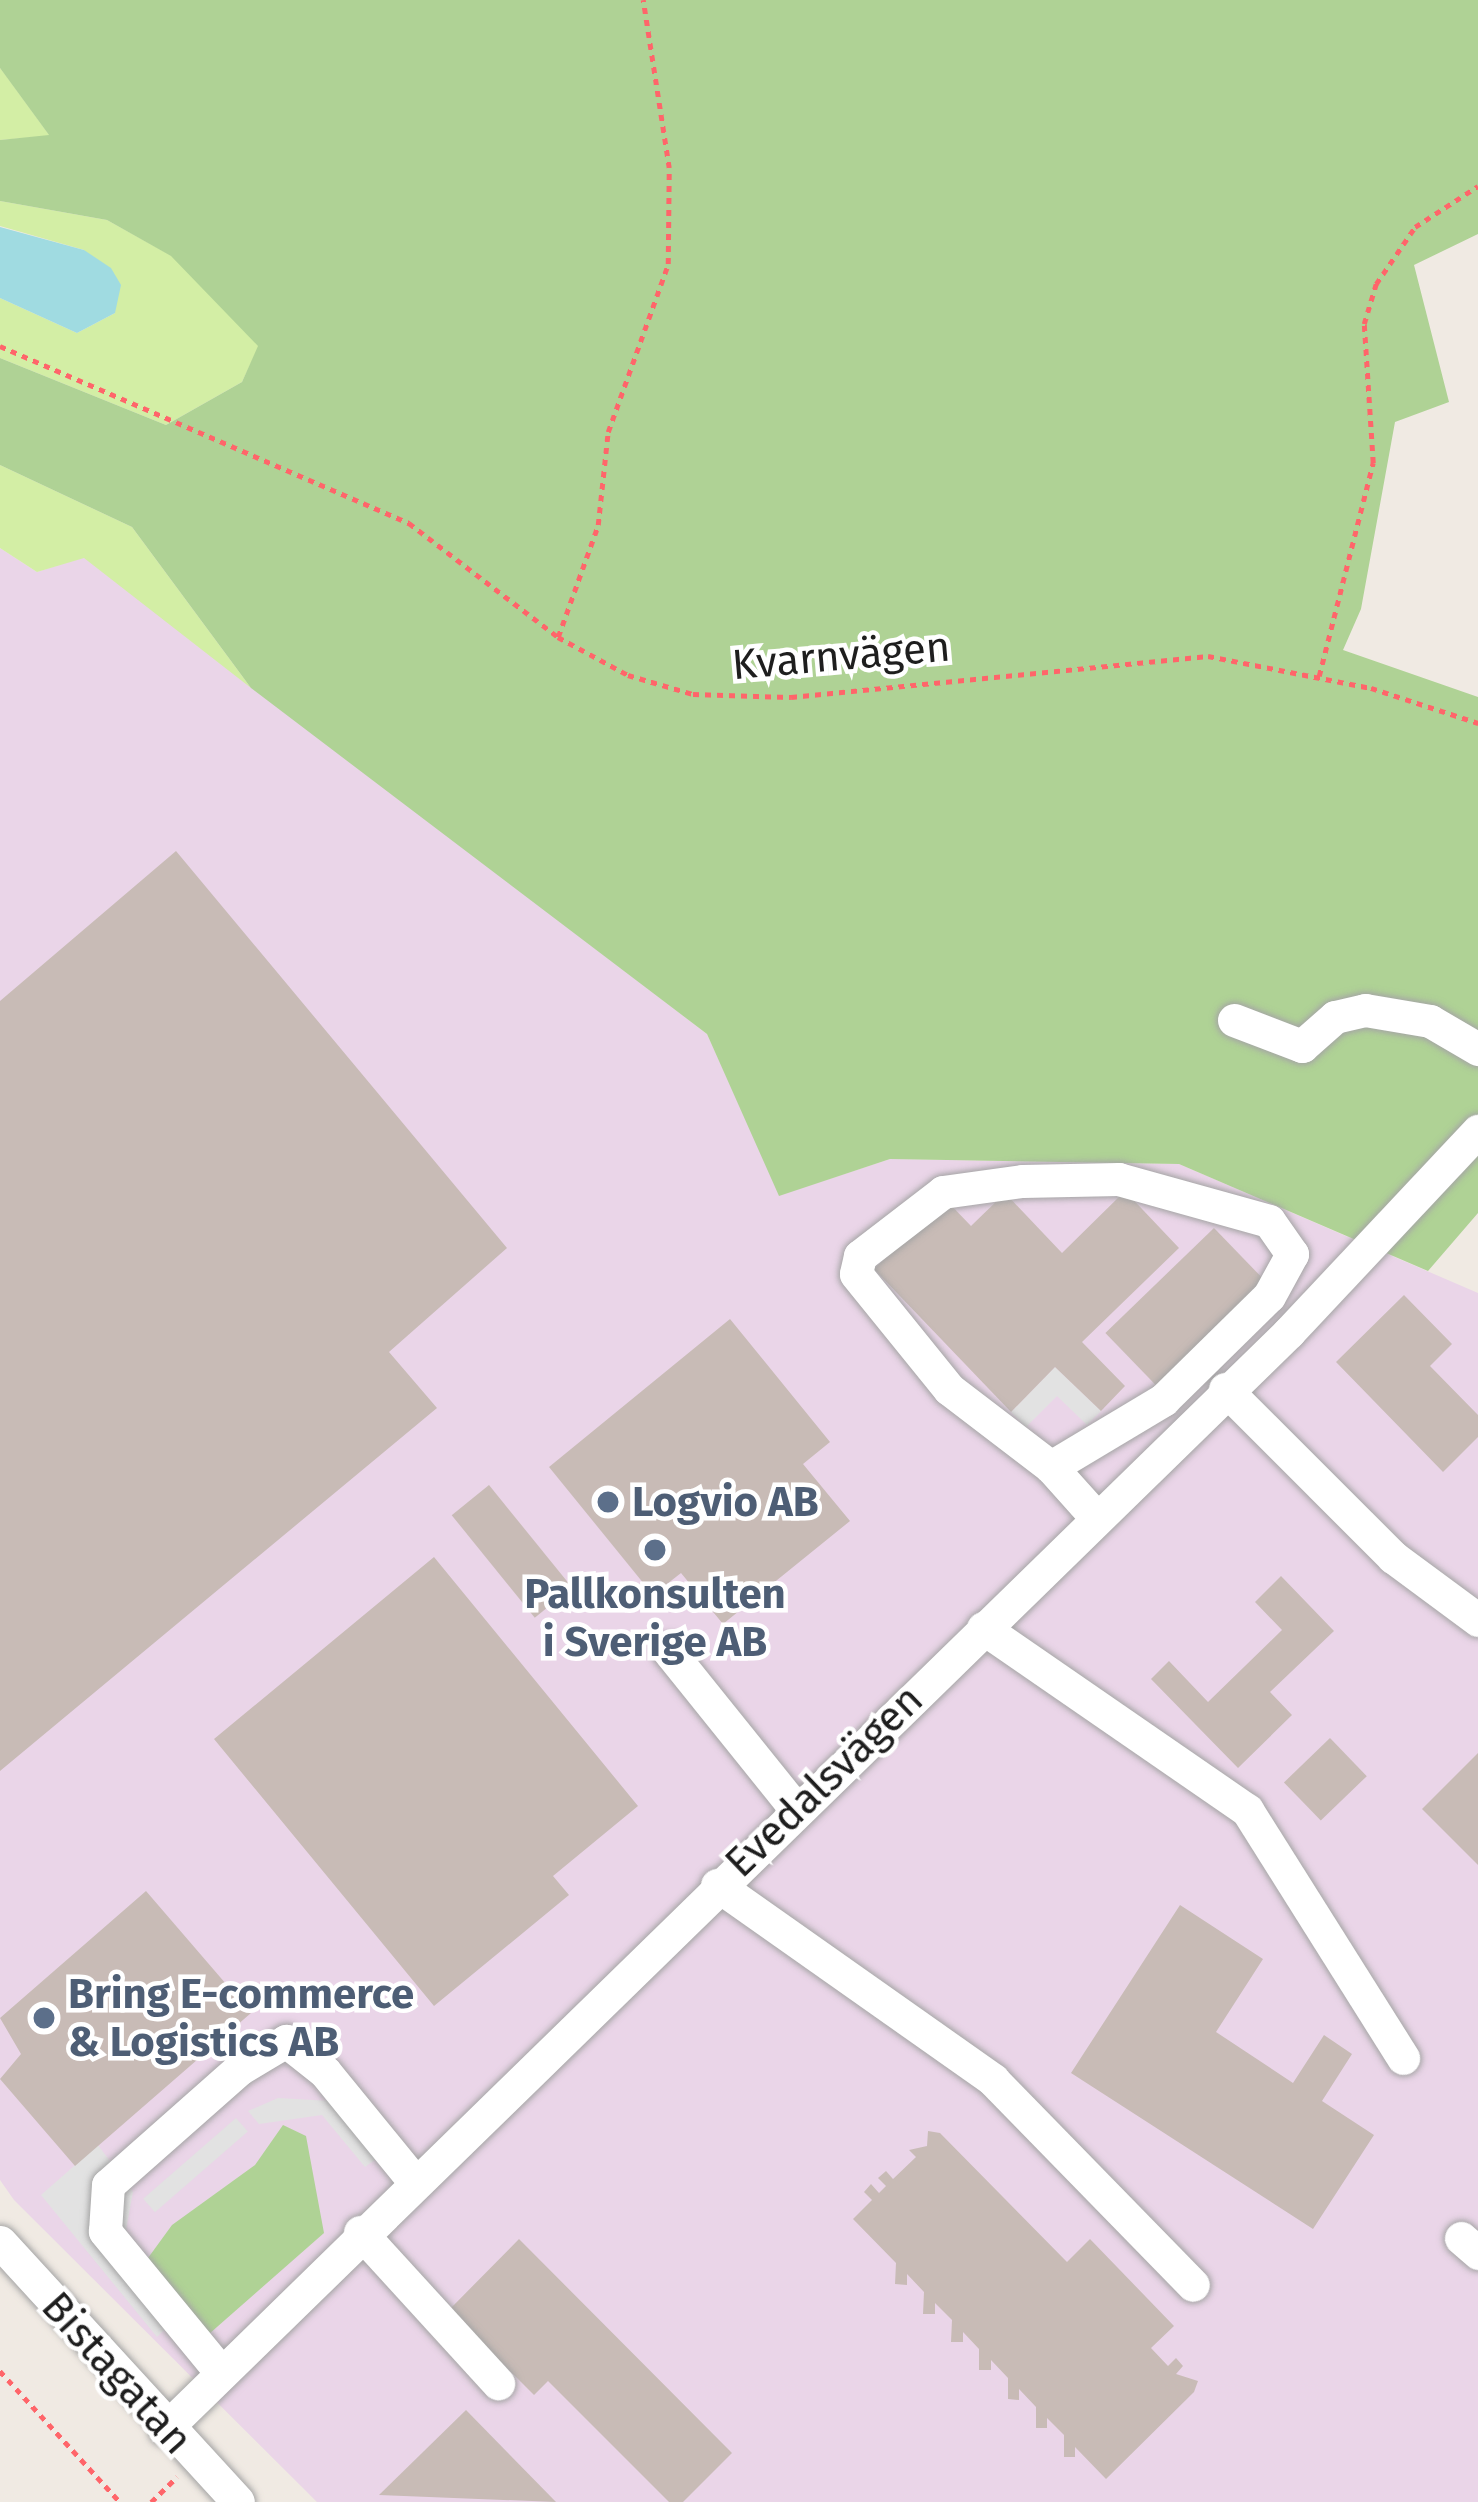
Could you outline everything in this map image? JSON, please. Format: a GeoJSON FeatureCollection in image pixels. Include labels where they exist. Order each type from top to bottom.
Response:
{"type":"FeatureCollection","features":[{"type":"Feature","properties":{"kind":"street"},"geometry":{"type":"LineString","coordinates":[[1234,1020],[1302,1046],[1335,1017],[1365,1010],[1430,1021],[1478,1049]]}},
{"type":"Feature","properties":{"kind":"street","name":"Evedalsvägen"},"geometry":{"type":"LineString","coordinates":[[165,2428],[360,2231],[1419,1203],[1478,1131]]}},
{"type":"Feature","properties":{"kind":"street"},"geometry":{"type":"LineString","coordinates":[[1051,1467],[1163,1400],[1269,1296],[1292,1254],[1268,1221],[1119,1179],[1022,1181],[943,1192],[877,1236],[856,1274],[949,1389],[1051,1467],[1095,1516]]}},
{"type":"Feature","properties":{"kind":"street"},"geometry":{"type":"LineString","coordinates":[[1226,1389],[1393,1557],[1478,1620]]}},
{"type":"Feature","properties":{"kind":"street"},"geometry":{"type":"LineString","coordinates":[[982,1628],[1247,1810],[1403,2058]]}},
{"type":"Feature","properties":{"kind":"street"},"geometry":{"type":"LineString","coordinates":[[668,1651],[796,1809]]}},
{"type":"Feature","properties":{"kind":"street"},"geometry":{"type":"LineString","coordinates":[[717,1885],[993,2080],[1192,2285]]}},
{"type":"Feature","properties":{"kind":"street"},"geometry":{"type":"LineString","coordinates":[[219,2370],[105,2230],[108,2185],[239,2069],[286,2041],[326,2072],[414,2181]]}},
{"type":"Feature","properties":{"kind":"street"},"geometry":{"type":"LineString","coordinates":[[360,2231],[498,2383]]}},
{"type":"Feature","properties":{"kind":"street","name":"Bistagatan"},"geometry":{"type":"LineString","coordinates":[[0,2242],[165,2428],[238,2502]]}},
{"type":"Feature","properties":{"kind":"path"},"geometry":{"type":"LineString","coordinates":[[558,637],[598,525],[608,432],[668,264],[669,168],[643,0]]}},
{"type":"Feature","properties":{"kind":"path"},"geometry":{"type":"LineString","coordinates":[[1319,676],[1373,463],[1364,324],[1376,284],[1415,226],[1478,186]]}},
{"type":"Feature","properties":{"kind":"path","name":"Kvarnvägen"},"geometry":{"type":"LineString","coordinates":[[0,346],[409,523],[558,637],[628,675],[723,698],[1176,655],[1319,676],[1478,723]]}},
{"type":"Feature","properties":{"kind":"path"},"geometry":{"type":"LineString","coordinates":[[0,2371],[120,2502]]}},
{"type":"Feature","properties":{"kind":"path"},"geometry":{"type":"LineString","coordinates":[[151,2502],[195,2459]]}},
{"type":"Feature","properties":{"kind":"shaded area"},"geometry":{"type":"Polygon","coordinates":[[[0,548],[37,572],[84,557],[707,1034],[780,1195],[890,1159],[1179,1164],[1478,1293],[1478,2502],[317,2502],[14,2200],[0,2180],[0,548]]]}},
{"type":"Feature","properties":{"kind":"shaded area"},"geometry":{"type":"Polygon","coordinates":[[[1055,1367],[1101,1411],[1087,1425],[1057,1396],[1026,1427],[1011,1412],[1055,1367]]]}},
{"type":"Feature","properties":{"kind":"shaded area"},"geometry":{"type":"Polygon","coordinates":[[[278,2098],[331,2101],[379,2157],[365,2167],[322,2115],[259,2124],[248,2111],[278,2098]]]}},
{"type":"Feature","properties":{"kind":"shaded area"},"geometry":{"type":"Polygon","coordinates":[[[236,2118],[248,2132],[155,2212],[143,2199],[236,2118]]]}},
{"type":"Feature","properties":{"kind":"shaded area"},"geometry":{"type":"Polygon","coordinates":[[[98,2145],[133,2192],[125,2235],[184,2310],[157,2337],[41,2195],[98,2145]]]}},
{"type":"Feature","properties":{"kind":"green space"},"geometry":{"type":"Polygon","coordinates":[[[0,0],[1478,0],[1478,234],[1414,265],[1449,402],[1395,422],[1361,609],[1343,650],[1478,697],[1478,1213],[1428,1271],[1179,1164],[890,1159],[779,1196],[707,1034],[251,688],[132,527],[0,465],[0,358],[166,425],[242,382],[258,346],[171,256],[107,220],[0,201],[0,140],[49,135],[0,68],[0,0]]]}},
{"type":"Feature","properties":{"kind":"green space"},"geometry":{"type":"Polygon","coordinates":[[[0,68],[4,73],[50,136],[0,140],[0,68]]]}},
{"type":"Feature","properties":{"kind":"green space"},"geometry":{"type":"Polygon","coordinates":[[[0,201],[107,220],[172,256],[259,346],[242,382],[166,425],[0,358],[0,298],[77,333],[115,313],[84,250],[0,226],[0,201]]]}},
{"type":"Feature","properties":{"kind":"green space"},"geometry":{"type":"Polygon","coordinates":[[[0,465],[132,527],[251,688],[84,558],[37,572],[0,548],[0,465]]]}},
{"type":"Feature","properties":{"kind":"green space"},"geometry":{"type":"Polygon","coordinates":[[[283,2125],[306,2136],[324,2233],[209,2334],[148,2258],[172,2225],[255,2165],[283,2125]]]}},
{"type":"Feature","properties":{"kind":"water"},"geometry":{"type":"Polygon","coordinates":[[[0,227],[84,250],[111,268],[121,285],[115,313],[77,333],[0,298],[0,227]]]}},
{"type":"Feature","properties":{"kind":"building"},"geometry":{"type":"Polygon","coordinates":[[[176,851],[507,1248],[389,1352],[437,1408],[0,1771],[0,1001],[176,851]]]}},
{"type":"Feature","properties":{"kind":"building"},"geometry":{"type":"Polygon","coordinates":[[[1125,1191],[1179,1248],[1082,1342],[1125,1386],[1101,1411],[1055,1367],[1011,1412],[874,1269],[946,1200],[971,1226],[1005,1193],[1062,1253],[1125,1191]]]}},
{"type":"Feature","properties":{"kind":"building"},"geometry":{"type":"Polygon","coordinates":[[[1214,1228],[1268,1284],[1160,1389],[1105,1333],[1214,1228]]]}},
{"type":"Feature","properties":{"kind":"building"},"geometry":{"type":"Polygon","coordinates":[[[1404,1295],[1452,1344],[1430,1366],[1478,1415],[1478,1437],[1443,1472],[1336,1362],[1404,1295]]]}},
{"type":"Feature","properties":{"kind":"building"},"geometry":{"type":"Polygon","coordinates":[[[730,1319],[830,1442],[803,1464],[850,1521],[723,1624],[681,1573],[653,1595],[549,1467],[730,1319]]]}},
{"type":"Feature","properties":{"kind":"building"},"geometry":{"type":"Polygon","coordinates":[[[489,1485],[572,1588],[535,1618],[452,1515],[489,1485]]]}},
{"type":"Feature","properties":{"kind":"building"},"geometry":{"type":"Polygon","coordinates":[[[434,1557],[638,1806],[553,1876],[569,1895],[434,2006],[214,1739],[434,1557]]]}},
{"type":"Feature","properties":{"kind":"building"},"geometry":{"type":"Polygon","coordinates":[[[1281,1576],[1334,1631],[1270,1692],[1292,1715],[1238,1768],[1151,1679],[1169,1661],[1208,1702],[1282,1630],[1255,1602],[1281,1576]]]}},
{"type":"Feature","properties":{"kind":"building"},"geometry":{"type":"Polygon","coordinates":[[[1330,1738],[1367,1776],[1321,1821],[1284,1782],[1330,1738]]]}},
{"type":"Feature","properties":{"kind":"building"},"geometry":{"type":"Polygon","coordinates":[[[1478,1753],[1478,1865],[1422,1809],[1478,1753]]]}},
{"type":"Feature","properties":{"kind":"building"},"geometry":{"type":"Polygon","coordinates":[[[146,1891],[251,2013],[75,2166],[0,2079],[21,2054],[0,2018],[146,1891]]]}},
{"type":"Feature","properties":{"kind":"building"},"geometry":{"type":"Polygon","coordinates":[[[1180,1905],[1263,1959],[1216,2032],[1293,2083],[1324,2035],[1352,2054],[1322,2101],[1374,2135],[1313,2229],[1071,2073],[1180,1905]]]}},
{"type":"Feature","properties":{"kind":"building"},"geometry":{"type":"Polygon","coordinates":[[[928,2131],[940,2133],[1067,2262],[1090,2239],[1174,2326],[1151,2348],[1168,2366],[1176,2358],[1183,2366],[1176,2374],[1198,2381],[1194,2392],[1106,2479],[1075,2447],[1075,2457],[1064,2457],[1064,2435],[1047,2418],[1047,2428],[1036,2428],[1036,2407],[1019,2389],[1019,2400],[1008,2399],[1008,2378],[991,2360],[991,2370],[979,2370],[979,2349],[963,2332],[963,2342],[951,2342],[952,2320],[935,2303],[935,2314],[923,2314],[924,2292],[907,2274],[907,2285],[895,2284],[896,2263],[853,2219],[872,2200],[864,2192],[871,2184],[879,2193],[886,2186],[878,2178],[886,2171],[893,2179],[916,2157],[909,2150],[927,2146],[928,2131]]]}},
{"type":"Feature","properties":{"kind":"building"},"geometry":{"type":"Polygon","coordinates":[[[519,2239],[732,2453],[683,2502],[669,2502],[548,2381],[534,2395],[449,2310],[519,2239]]]}},
{"type":"Feature","properties":{"kind":"building"},"geometry":{"type":"Polygon","coordinates":[[[466,2410],[556,2502],[379,2495],[466,2410]]]}},
{"type":"Feature","properties":{"kind":"place","name":"Logvio AB"},"geometry":{"type":"Point","coordinates":[608,1502]}},
{"type":"Feature","properties":{"kind":"place","name":"Pallkonsulten i Sverige AB"},"geometry":{"type":"Point","coordinates":[655,1550]}},
{"type":"Feature","properties":{"kind":"place","name":"Bring E-commerce & Logistics AB"},"geometry":{"type":"Point","coordinates":[44,2018]}}]}
